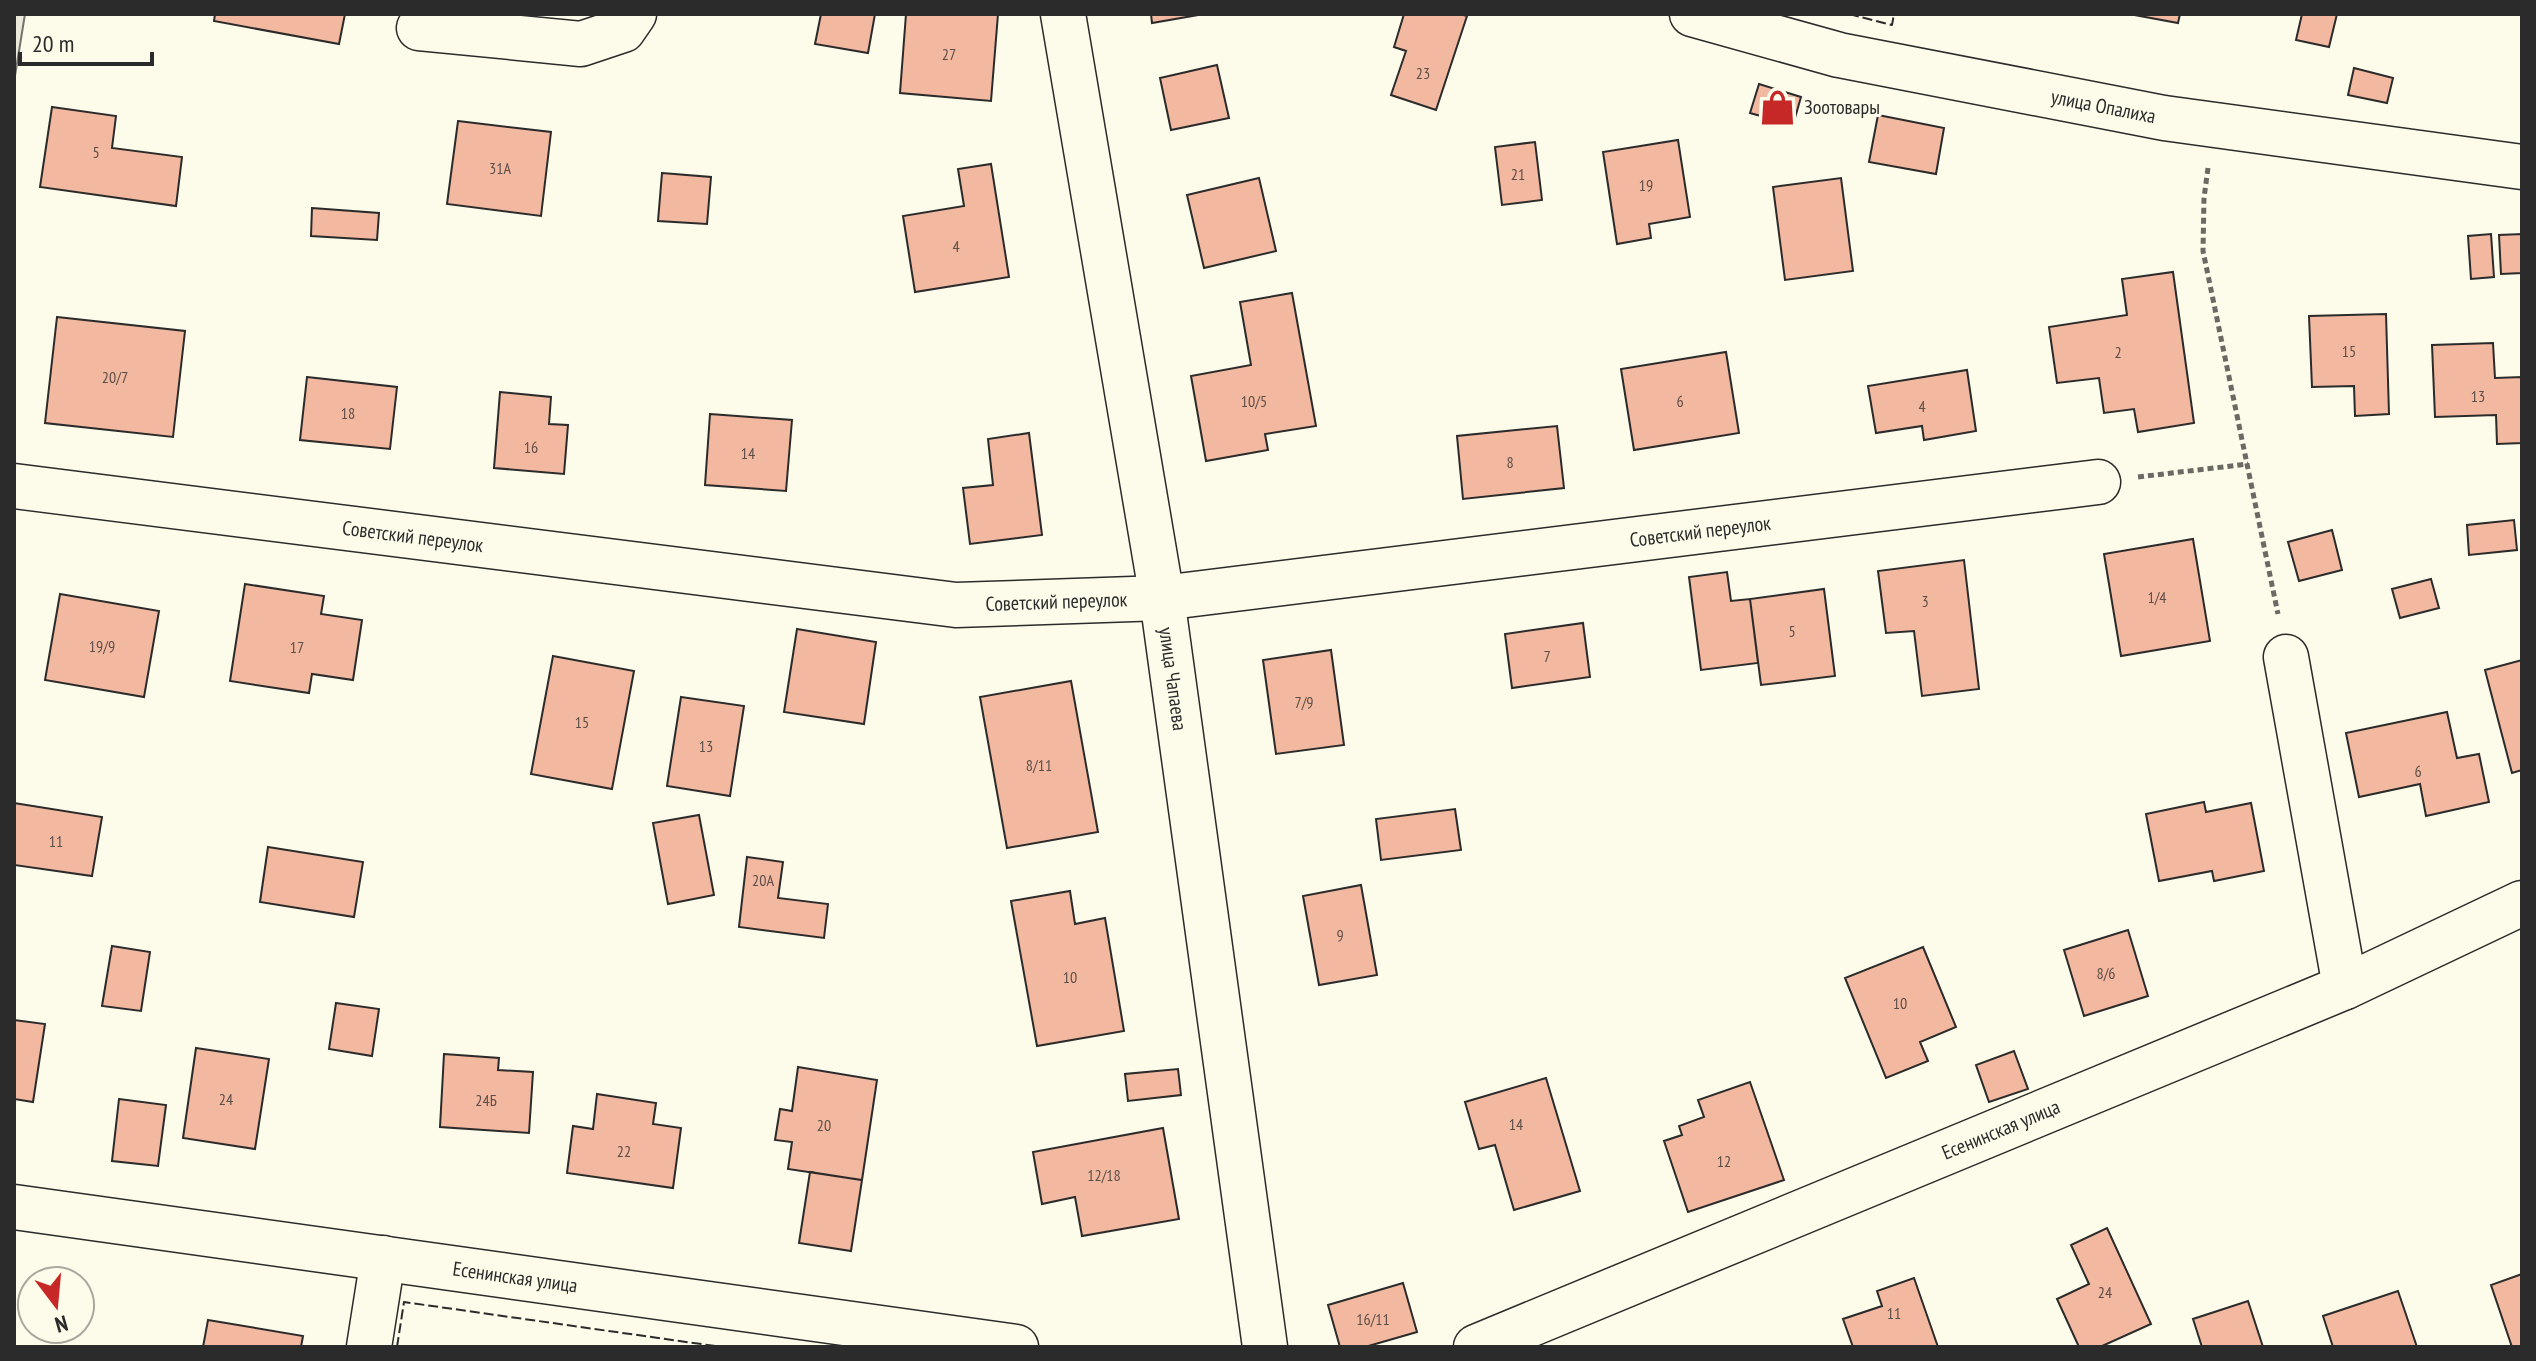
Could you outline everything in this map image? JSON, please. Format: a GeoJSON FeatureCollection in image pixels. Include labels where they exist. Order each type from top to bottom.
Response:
{"type":"FeatureCollection","features":[{"type":"Feature","properties":{"kind":"street"},"geometry":{"type":"LineString","coordinates":[[419,28],[581,44],[623,30],[634,14]]}},
{"type":"Feature","properties":{"kind":"street","name":"улица Чапаева"},"geometry":{"type":"LineString","coordinates":[[1063,14],[1162,598],[1265,1347]]}},
{"type":"Feature","properties":{"kind":"street","name":"улица Опалиха"},"geometry":{"type":"LineString","coordinates":[[1692,14],[1839,55],[2164,118],[2522,167]]}},
{"type":"Feature","properties":{"kind":"street","name":"Советский переулок"},"geometry":{"type":"LineString","coordinates":[[14,486],[956,605],[1162,598],[2098,482]]}},
{"type":"Feature","properties":{"kind":"street"},"geometry":{"type":"LineString","coordinates":[[2286,657],[2345,987]]}},
{"type":"Feature","properties":{"kind":"street","name":"Есенинская улица"},"geometry":{"type":"LineString","coordinates":[[1476,1347],[2345,987],[2522,903]]}},
{"type":"Feature","properties":{"kind":"street","name":"Есенинская улица"},"geometry":{"type":"LineString","coordinates":[[14,1207],[383,1258],[870,1337],[1016,1347]]}},
{"type":"Feature","properties":{"kind":"street"},"geometry":{"type":"LineString","coordinates":[[369,1347],[383,1258]]}},
{"type":"Feature","properties":{"kind":"path"},"geometry":{"type":"LineString","coordinates":[[2210,155],[2204,198],[2203,251],[2286,657]]}},
{"type":"Feature","properties":{"kind":"path"},"geometry":{"type":"LineString","coordinates":[[2098,482],[2248,464]]}},
{"type":"Feature","properties":{"kind":"shaded area"},"geometry":{"type":"Polygon","coordinates":[[[14,14],[25,14],[14,82],[14,14]]]}},
{"type":"Feature","properties":{"kind":"building"},"geometry":{"type":"Polygon","coordinates":[[[215,14],[345,14],[339,44],[214,21],[215,14]]]}},
{"type":"Feature","properties":{"kind":"building"},"geometry":{"type":"Polygon","coordinates":[[[821,14],[875,14],[868,53],[815,44],[821,14]]]}},
{"type":"Feature","properties":{"kind":"building"},"geometry":{"type":"Polygon","coordinates":[[[906,14],[998,14],[991,101],[900,93],[906,14]]]}},
{"type":"Feature","properties":{"kind":"building"},"geometry":{"type":"Polygon","coordinates":[[[1151,14],[1204,14],[1152,23],[1151,14]]]}},
{"type":"Feature","properties":{"kind":"building"},"geometry":{"type":"Polygon","coordinates":[[[1404,14],[1467,16],[1436,110],[1391,95],[1406,51],[1394,47],[1404,14]]]}},
{"type":"Feature","properties":{"kind":"building"},"geometry":{"type":"Polygon","coordinates":[[[2129,14],[2180,14],[2178,23],[2129,14]]]}},
{"type":"Feature","properties":{"kind":"building"},"geometry":{"type":"Polygon","coordinates":[[[2302,14],[2337,14],[2329,47],[2296,40],[2302,14]]]}},
{"type":"Feature","properties":{"kind":"building"},"geometry":{"type":"Polygon","coordinates":[[[1217,65],[1229,118],[1171,130],[1160,78],[1217,65]]]}},
{"type":"Feature","properties":{"kind":"building"},"geometry":{"type":"Polygon","coordinates":[[[2354,68],[2393,78],[2387,103],[2348,95],[2354,68]]]}},
{"type":"Feature","properties":{"kind":"building"},"geometry":{"type":"Polygon","coordinates":[[[1759,84],[1801,97],[1793,125],[1750,113],[1759,84]]]}},
{"type":"Feature","properties":{"kind":"building"},"geometry":{"type":"Polygon","coordinates":[[[52,107],[116,116],[112,148],[182,157],[176,206],[40,187],[52,107]]]}},
{"type":"Feature","properties":{"kind":"building"},"geometry":{"type":"Polygon","coordinates":[[[1878,115],[1944,128],[1936,174],[1869,162],[1878,115]]]}},
{"type":"Feature","properties":{"kind":"building"},"geometry":{"type":"Polygon","coordinates":[[[458,121],[551,132],[541,216],[447,204],[458,121]]]}},
{"type":"Feature","properties":{"kind":"building"},"geometry":{"type":"Polygon","coordinates":[[[1678,140],[1690,217],[1649,224],[1651,238],[1617,244],[1603,152],[1678,140]]]}},
{"type":"Feature","properties":{"kind":"building"},"geometry":{"type":"Polygon","coordinates":[[[1535,142],[1542,200],[1502,205],[1495,147],[1535,142]]]}},
{"type":"Feature","properties":{"kind":"building"},"geometry":{"type":"Polygon","coordinates":[[[991,164],[1009,277],[915,292],[903,216],[964,206],[958,169],[991,164]]]}},
{"type":"Feature","properties":{"kind":"building"},"geometry":{"type":"Polygon","coordinates":[[[662,173],[711,177],[707,224],[658,221],[662,173]]]}},
{"type":"Feature","properties":{"kind":"building"},"geometry":{"type":"Polygon","coordinates":[[[1259,178],[1276,251],[1204,268],[1187,195],[1259,178]]]}},
{"type":"Feature","properties":{"kind":"building"},"geometry":{"type":"Polygon","coordinates":[[[1841,178],[1853,271],[1785,280],[1773,187],[1841,178]]]}},
{"type":"Feature","properties":{"kind":"building"},"geometry":{"type":"Polygon","coordinates":[[[312,208],[379,213],[377,240],[311,236],[312,208]]]}},
{"type":"Feature","properties":{"kind":"building"},"geometry":{"type":"Polygon","coordinates":[[[2491,234],[2494,277],[2471,279],[2468,236],[2491,234]]]}},
{"type":"Feature","properties":{"kind":"building"},"geometry":{"type":"Polygon","coordinates":[[[2522,234],[2522,273],[2501,274],[2499,235],[2522,234]]]}},
{"type":"Feature","properties":{"kind":"building"},"geometry":{"type":"Polygon","coordinates":[[[2173,272],[2194,423],[2138,432],[2134,409],[2104,413],[2099,378],[2057,383],[2049,327],[2127,315],[2122,279],[2173,272]]]}},
{"type":"Feature","properties":{"kind":"building"},"geometry":{"type":"Polygon","coordinates":[[[1292,293],[1316,426],[1265,434],[1268,450],[1206,461],[1191,376],[1251,365],[1240,302],[1292,293]]]}},
{"type":"Feature","properties":{"kind":"building"},"geometry":{"type":"Polygon","coordinates":[[[2386,314],[2389,414],[2355,416],[2354,386],[2312,387],[2309,316],[2386,314]]]}},
{"type":"Feature","properties":{"kind":"building"},"geometry":{"type":"Polygon","coordinates":[[[57,317],[185,331],[173,437],[45,423],[57,317]]]}},
{"type":"Feature","properties":{"kind":"building"},"geometry":{"type":"Polygon","coordinates":[[[2493,343],[2495,378],[2522,377],[2522,443],[2497,444],[2496,415],[2435,417],[2432,345],[2493,343]]]}},
{"type":"Feature","properties":{"kind":"building"},"geometry":{"type":"Polygon","coordinates":[[[1726,352],[1739,433],[1634,450],[1621,369],[1726,352]]]}},
{"type":"Feature","properties":{"kind":"building"},"geometry":{"type":"Polygon","coordinates":[[[1967,370],[1976,431],[1924,440],[1922,426],[1876,433],[1868,386],[1967,370]]]}},
{"type":"Feature","properties":{"kind":"building"},"geometry":{"type":"Polygon","coordinates":[[[307,377],[397,387],[390,449],[300,440],[307,377]]]}},
{"type":"Feature","properties":{"kind":"building"},"geometry":{"type":"Polygon","coordinates":[[[500,392],[551,397],[549,424],[568,425],[564,474],[494,468],[500,392]]]}},
{"type":"Feature","properties":{"kind":"building"},"geometry":{"type":"Polygon","coordinates":[[[710,414],[792,420],[786,491],[705,485],[710,414]]]}},
{"type":"Feature","properties":{"kind":"building"},"geometry":{"type":"Polygon","coordinates":[[[1557,426],[1564,488],[1463,499],[1457,436],[1557,426]]]}},
{"type":"Feature","properties":{"kind":"building"},"geometry":{"type":"Polygon","coordinates":[[[1029,433],[1042,535],[970,544],[963,488],[993,485],[988,439],[1029,433]]]}},
{"type":"Feature","properties":{"kind":"building"},"geometry":{"type":"Polygon","coordinates":[[[2514,520],[2517,550],[2469,555],[2467,525],[2514,520]]]}},
{"type":"Feature","properties":{"kind":"building"},"geometry":{"type":"Polygon","coordinates":[[[2332,530],[2342,570],[2299,581],[2288,542],[2332,530]]]}},
{"type":"Feature","properties":{"kind":"building"},"geometry":{"type":"Polygon","coordinates":[[[2193,539],[2210,641],[2121,656],[2104,554],[2193,539]]]}},
{"type":"Feature","properties":{"kind":"building"},"geometry":{"type":"Polygon","coordinates":[[[1964,560],[1979,689],[1922,696],[1914,631],[1886,633],[1878,571],[1964,560]]]}},
{"type":"Feature","properties":{"kind":"building"},"geometry":{"type":"Polygon","coordinates":[[[1727,572],[1731,601],[1750,599],[1758,663],[1701,670],[1689,577],[1727,572]]]}},
{"type":"Feature","properties":{"kind":"building"},"geometry":{"type":"Polygon","coordinates":[[[2431,579],[2439,608],[2400,618],[2392,589],[2431,579]]]}},
{"type":"Feature","properties":{"kind":"building"},"geometry":{"type":"Polygon","coordinates":[[[245,584],[324,596],[321,614],[362,620],[353,680],[312,674],[309,693],[230,681],[245,584]]]}},
{"type":"Feature","properties":{"kind":"building"},"geometry":{"type":"Polygon","coordinates":[[[1824,589],[1835,676],[1761,685],[1750,599],[1824,589]]]}},
{"type":"Feature","properties":{"kind":"building"},"geometry":{"type":"Polygon","coordinates":[[[60,594],[159,611],[144,697],[45,680],[60,594]]]}},
{"type":"Feature","properties":{"kind":"building"},"geometry":{"type":"Polygon","coordinates":[[[1583,623],[1590,677],[1512,688],[1505,634],[1583,623]]]}},
{"type":"Feature","properties":{"kind":"building"},"geometry":{"type":"Polygon","coordinates":[[[797,629],[876,642],[864,724],[784,712],[797,629]]]}},
{"type":"Feature","properties":{"kind":"building"},"geometry":{"type":"Polygon","coordinates":[[[1331,650],[1344,745],[1276,754],[1263,660],[1331,650]]]}},
{"type":"Feature","properties":{"kind":"building"},"geometry":{"type":"Polygon","coordinates":[[[553,656],[634,671],[612,789],[531,774],[553,656]]]}},
{"type":"Feature","properties":{"kind":"building"},"geometry":{"type":"Polygon","coordinates":[[[2522,660],[2522,770],[2512,773],[2485,670],[2522,660]]]}},
{"type":"Feature","properties":{"kind":"building"},"geometry":{"type":"Polygon","coordinates":[[[1071,681],[1098,832],[1007,848],[980,697],[1071,681]]]}},
{"type":"Feature","properties":{"kind":"building"},"geometry":{"type":"Polygon","coordinates":[[[681,697],[744,706],[730,796],[667,786],[681,697]]]}},
{"type":"Feature","properties":{"kind":"building"},"geometry":{"type":"Polygon","coordinates":[[[2447,712],[2457,758],[2479,754],[2489,802],[2426,816],[2420,784],[2359,797],[2346,733],[2447,712]]]}},
{"type":"Feature","properties":{"kind":"building"},"geometry":{"type":"Polygon","coordinates":[[[2204,802],[2206,812],[2251,803],[2264,871],[2214,881],[2212,871],[2159,881],[2146,814],[2204,802]]]}},
{"type":"Feature","properties":{"kind":"building"},"geometry":{"type":"Polygon","coordinates":[[[14,803],[102,817],[92,876],[14,865],[14,803]]]}},
{"type":"Feature","properties":{"kind":"building"},"geometry":{"type":"Polygon","coordinates":[[[1455,809],[1461,850],[1381,860],[1376,819],[1455,809]]]}},
{"type":"Feature","properties":{"kind":"building"},"geometry":{"type":"Polygon","coordinates":[[[699,815],[714,895],[668,904],[653,823],[699,815]]]}},
{"type":"Feature","properties":{"kind":"building"},"geometry":{"type":"Polygon","coordinates":[[[268,847],[363,862],[354,917],[260,902],[268,847]]]}},
{"type":"Feature","properties":{"kind":"building"},"geometry":{"type":"Polygon","coordinates":[[[747,857],[783,862],[778,898],[828,904],[824,938],[739,927],[747,857]]]}},
{"type":"Feature","properties":{"kind":"building"},"geometry":{"type":"Polygon","coordinates":[[[1361,885],[1377,975],[1319,985],[1303,896],[1361,885]]]}},
{"type":"Feature","properties":{"kind":"building"},"geometry":{"type":"Polygon","coordinates":[[[1070,891],[1075,924],[1105,918],[1124,1031],[1037,1046],[1011,901],[1070,891]]]}},
{"type":"Feature","properties":{"kind":"building"},"geometry":{"type":"Polygon","coordinates":[[[2128,930],[2148,996],[2084,1016],[2064,950],[2128,930]]]}},
{"type":"Feature","properties":{"kind":"building"},"geometry":{"type":"Polygon","coordinates":[[[112,946],[150,952],[141,1011],[102,1006],[112,946]]]}},
{"type":"Feature","properties":{"kind":"building"},"geometry":{"type":"Polygon","coordinates":[[[1923,947],[1956,1027],[1920,1042],[1928,1061],[1886,1078],[1845,978],[1923,947]]]}},
{"type":"Feature","properties":{"kind":"building"},"geometry":{"type":"Polygon","coordinates":[[[336,1003],[379,1009],[372,1056],[329,1049],[336,1003]]]}},
{"type":"Feature","properties":{"kind":"building"},"geometry":{"type":"Polygon","coordinates":[[[14,1020],[45,1024],[33,1102],[14,1099],[14,1020]]]}},
{"type":"Feature","properties":{"kind":"building"},"geometry":{"type":"Polygon","coordinates":[[[196,1048],[269,1059],[255,1149],[183,1138],[196,1048]]]}},
{"type":"Feature","properties":{"kind":"building"},"geometry":{"type":"Polygon","coordinates":[[[2014,1051],[2028,1089],[1989,1102],[1976,1065],[2014,1051]]]}},
{"type":"Feature","properties":{"kind":"building"},"geometry":{"type":"Polygon","coordinates":[[[444,1054],[499,1058],[498,1070],[533,1072],[529,1133],[440,1127],[444,1054]]]}},
{"type":"Feature","properties":{"kind":"building"},"geometry":{"type":"Polygon","coordinates":[[[798,1067],[877,1080],[862,1180],[788,1169],[792,1142],[775,1140],[780,1109],[792,1111],[798,1067]]]}},
{"type":"Feature","properties":{"kind":"building"},"geometry":{"type":"Polygon","coordinates":[[[1178,1069],[1181,1095],[1128,1101],[1125,1074],[1178,1069]]]}},
{"type":"Feature","properties":{"kind":"building"},"geometry":{"type":"Polygon","coordinates":[[[1546,1078],[1580,1191],[1514,1210],[1495,1145],[1479,1149],[1465,1102],[1546,1078]]]}},
{"type":"Feature","properties":{"kind":"building"},"geometry":{"type":"Polygon","coordinates":[[[1750,1082],[1784,1180],[1688,1212],[1664,1141],[1682,1135],[1679,1126],[1704,1117],[1698,1100],[1750,1082]]]}},
{"type":"Feature","properties":{"kind":"building"},"geometry":{"type":"Polygon","coordinates":[[[597,1094],[656,1103],[653,1124],[681,1128],[673,1188],[567,1173],[573,1126],[593,1129],[597,1094]]]}},
{"type":"Feature","properties":{"kind":"building"},"geometry":{"type":"Polygon","coordinates":[[[119,1099],[166,1105],[158,1166],[112,1161],[119,1099]]]}},
{"type":"Feature","properties":{"kind":"building"},"geometry":{"type":"Polygon","coordinates":[[[1163,1128],[1179,1219],[1082,1236],[1075,1197],[1042,1204],[1033,1152],[1163,1128]]]}},
{"type":"Feature","properties":{"kind":"building"},"geometry":{"type":"Polygon","coordinates":[[[810,1172],[862,1180],[851,1251],[799,1243],[810,1172]]]}},
{"type":"Feature","properties":{"kind":"building"},"geometry":{"type":"Polygon","coordinates":[[[2107,1228],[2151,1324],[2100,1347],[2079,1347],[2057,1299],[2089,1284],[2071,1245],[2107,1228]]]}},
{"type":"Feature","properties":{"kind":"building"},"geometry":{"type":"Polygon","coordinates":[[[2522,1274],[2522,1347],[2512,1347],[2491,1285],[2522,1274]]]}},
{"type":"Feature","properties":{"kind":"building"},"geometry":{"type":"Polygon","coordinates":[[[1914,1278],[1938,1347],[1853,1347],[1843,1319],[1882,1306],[1877,1291],[1914,1278]]]}},
{"type":"Feature","properties":{"kind":"building"},"geometry":{"type":"Polygon","coordinates":[[[1403,1283],[1417,1332],[1365,1347],[1340,1347],[1328,1305],[1403,1283]]]}},
{"type":"Feature","properties":{"kind":"building"},"geometry":{"type":"Polygon","coordinates":[[[2398,1291],[2417,1347],[2333,1347],[2323,1316],[2398,1291]]]}},
{"type":"Feature","properties":{"kind":"building"},"geometry":{"type":"Polygon","coordinates":[[[2248,1301],[2263,1347],[2202,1347],[2193,1319],[2248,1301]]]}},
{"type":"Feature","properties":{"kind":"building"},"geometry":{"type":"Polygon","coordinates":[[[208,1320],[303,1336],[301,1347],[203,1347],[208,1320]]]}},
{"type":"Feature","properties":{"kind":"fence"},"geometry":{"type":"LineString","coordinates":[[1849,14],[1892,25],[1894,14]]}},
{"type":"Feature","properties":{"kind":"fence"},"geometry":{"type":"LineString","coordinates":[[397,1347],[404,1302],[722,1347]]}},
{"type":"Feature","properties":{"kind":"place","name":"Зоотовары"},"geometry":{"type":"Point","coordinates":[1778,107]}}]}
